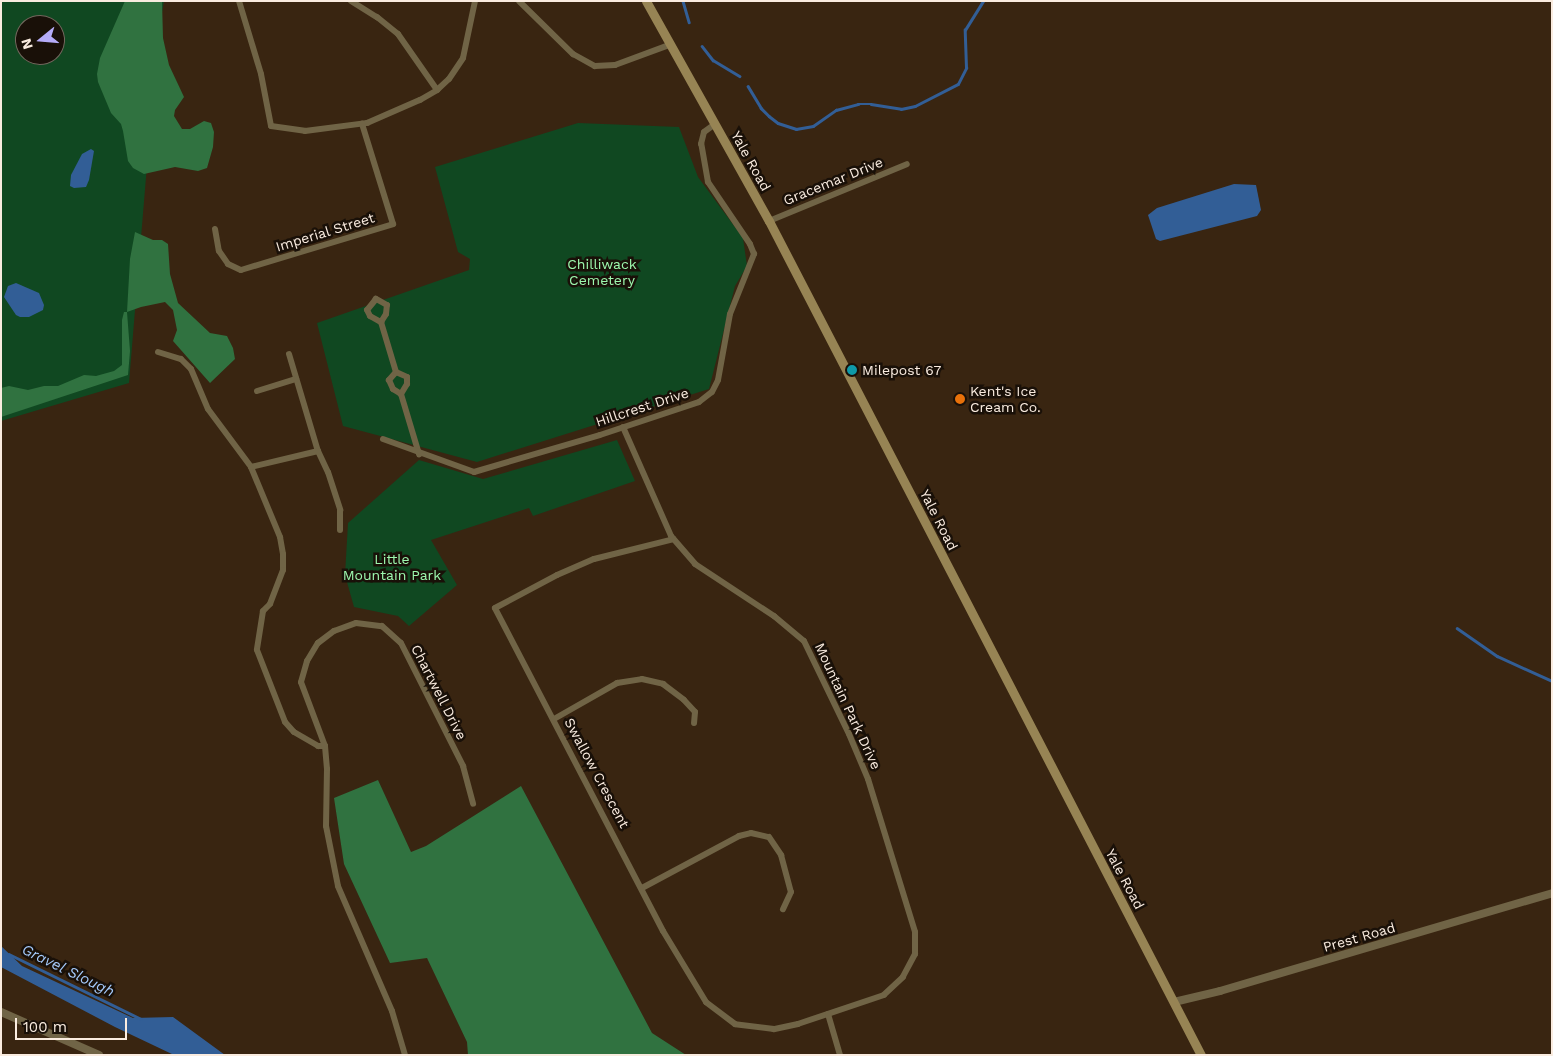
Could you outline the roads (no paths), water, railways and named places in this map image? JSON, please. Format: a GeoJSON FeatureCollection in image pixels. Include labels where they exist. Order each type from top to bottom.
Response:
{"type":"FeatureCollection","features":[{"type":"Feature","properties":{"kind":"main road","name":"Yale Road"},"geometry":{"type":"LineString","coordinates":[[646,1],[769,221],[1201,1055]]}},
{"type":"Feature","properties":{"kind":"street"},"geometry":{"type":"LineString","coordinates":[[239,1],[261,74],[271,126],[305,131],[362,124],[420,100],[437,90],[449,79],[462,58],[475,1]]}},
{"type":"Feature","properties":{"kind":"street"},"geometry":{"type":"LineString","coordinates":[[351,1],[377,17],[398,34],[437,90]]}},
{"type":"Feature","properties":{"kind":"street"},"geometry":{"type":"LineString","coordinates":[[519,1],[573,54],[595,66],[615,65],[669,45]]}},
{"type":"Feature","properties":{"kind":"street","name":"Imperial Street"},"geometry":{"type":"LineString","coordinates":[[215,229],[219,251],[228,264],[241,270],[393,224],[362,124]]}},
{"type":"Feature","properties":{"kind":"street","name":"Hillcrest Drive"},"geometry":{"type":"LineString","coordinates":[[383,440],[474,472],[698,402],[712,392],[718,380],[730,314],[754,254],[750,244],[708,182],[701,144],[704,132],[715,124]]}},
{"type":"Feature","properties":{"kind":"street","name":"Gracemar Drive"},"geometry":{"type":"LineString","coordinates":[[769,221],[907,164]]}},
{"type":"Feature","properties":{"kind":"street"},"geometry":{"type":"LineString","coordinates":[[381,322],[396,372]]}},
{"type":"Feature","properties":{"kind":"street"},"geometry":{"type":"LineString","coordinates":[[158,352],[181,359],[191,368],[208,409],[251,467],[280,537],[283,554],[283,570],[270,604],[263,611],[257,650],[285,722],[294,732],[318,746],[324,746]]}},
{"type":"Feature","properties":{"kind":"street"},"geometry":{"type":"LineString","coordinates":[[289,354],[318,451],[328,472],[340,510],[340,530]]}},
{"type":"Feature","properties":{"kind":"street"},"geometry":{"type":"LineString","coordinates":[[396,372],[389,380],[393,389],[401,394],[419,454]]}},
{"type":"Feature","properties":{"kind":"street"},"geometry":{"type":"LineString","coordinates":[[396,372],[402,373],[407,377],[407,384],[401,394]]}},
{"type":"Feature","properties":{"kind":"street"},"geometry":{"type":"LineString","coordinates":[[257,390],[296,379]]}},
{"type":"Feature","properties":{"kind":"street","name":"Mountain Park Drive"},"geometry":{"type":"LineString","coordinates":[[624,426],[674,539],[695,564],[774,616],[804,641],[868,779],[915,932],[915,954],[903,978],[884,995],[828,1014]]}},
{"type":"Feature","properties":{"kind":"street"},"geometry":{"type":"LineString","coordinates":[[251,467],[318,451]]}},
{"type":"Feature","properties":{"kind":"street","name":"Swallow Crescent"},"geometry":{"type":"LineString","coordinates":[[674,539],[594,559],[557,575],[496,608],[663,931],[706,1002],[734,1024],[774,1029],[798,1024],[828,1014]]}},
{"type":"Feature","properties":{"kind":"street","name":"Chartwell Drive"},"geometry":{"type":"LineString","coordinates":[[405,1055],[392,1011],[338,886],[326,826],[327,769],[324,746],[302,682],[307,661],[318,643],[334,631],[356,623],[382,626],[401,643],[419,675],[462,766],[473,804]]}},
{"type":"Feature","properties":{"kind":"street"},"geometry":{"type":"LineString","coordinates":[[554,719],[617,683],[642,679],[663,684],[684,700],[696,712],[694,723]]}},
{"type":"Feature","properties":{"kind":"street"},"geometry":{"type":"LineString","coordinates":[[642,888],[739,836],[751,833],[769,837],[782,855],[790,892],[783,909]]}},
{"type":"Feature","properties":{"kind":"street","name":"Prest Road"},"geometry":{"type":"LineString","coordinates":[[1174,1002],[1220,991],[1552,893]]}},
{"type":"Feature","properties":{"kind":"street"},"geometry":{"type":"LineString","coordinates":[[1,1012],[99,1055]]}},
{"type":"Feature","properties":{"kind":"street"},"geometry":{"type":"LineString","coordinates":[[828,1014],[840,1055]]}},
{"type":"Feature","properties":{"kind":"water"},"geometry":{"type":"Polygon","coordinates":[[[91,149],[94,151],[86,187],[74,188],[70,186],[71,175],[82,154],[91,149]]]}},
{"type":"Feature","properties":{"kind":"water"},"geometry":{"type":"Polygon","coordinates":[[[1234,184],[1256,185],[1261,210],[1257,216],[1160,241],[1156,239],[1148,215],[1157,208],[1234,184]]]}},
{"type":"Feature","properties":{"kind":"water"},"geometry":{"type":"Polygon","coordinates":[[[16,283],[39,293],[44,305],[43,310],[29,317],[16,315],[4,297],[8,286],[16,283]]]}},
{"type":"Feature","properties":{"kind":"water"},"geometry":{"type":"Polygon","coordinates":[[[1,946],[22,966],[133,1018],[173,1017],[225,1055],[174,1055],[115,1027],[1,967],[1,946]]]}},
{"type":"Feature","properties":{"kind":"waterway"},"geometry":{"type":"LineString","coordinates":[[683,1],[689,22]]}},
{"type":"Feature","properties":{"kind":"waterway"},"geometry":{"type":"LineString","coordinates":[[748,86],[761,108],[769,116],[778,123],[796,129],[813,126],[836,110],[858,104],[871,104],[901,109],[915,106],[958,84],[966,68],[965,30],[983,1]]}},
{"type":"Feature","properties":{"kind":"waterway"},"geometry":{"type":"LineString","coordinates":[[702,46],[713,60],[740,76]]}},
{"type":"Feature","properties":{"kind":"waterway"},"geometry":{"type":"LineString","coordinates":[[1457,628],[1497,656],[1552,681]]}},
{"type":"Feature","properties":{"kind":"waterway","name":"Gravel Slough"},"geometry":{"type":"LineString","coordinates":[[9,954],[141,1019]]}},
{"type":"Feature","properties":{"kind":"place","name":"Milepost 67"},"geometry":{"type":"Point","coordinates":[852,370]}},
{"type":"Feature","properties":{"kind":"place","name":"Kent's Ice Cream Co."},"geometry":{"type":"Point","coordinates":[960,399]}},
{"type":"Feature","properties":{"kind":"park label","name":"Chilliwack Cemetery"},"geometry":{"type":"Point","coordinates":[602,272]}},
{"type":"Feature","properties":{"kind":"park label","name":"Little Mountain Park"},"geometry":{"type":"Point","coordinates":[392,568]}}]}
